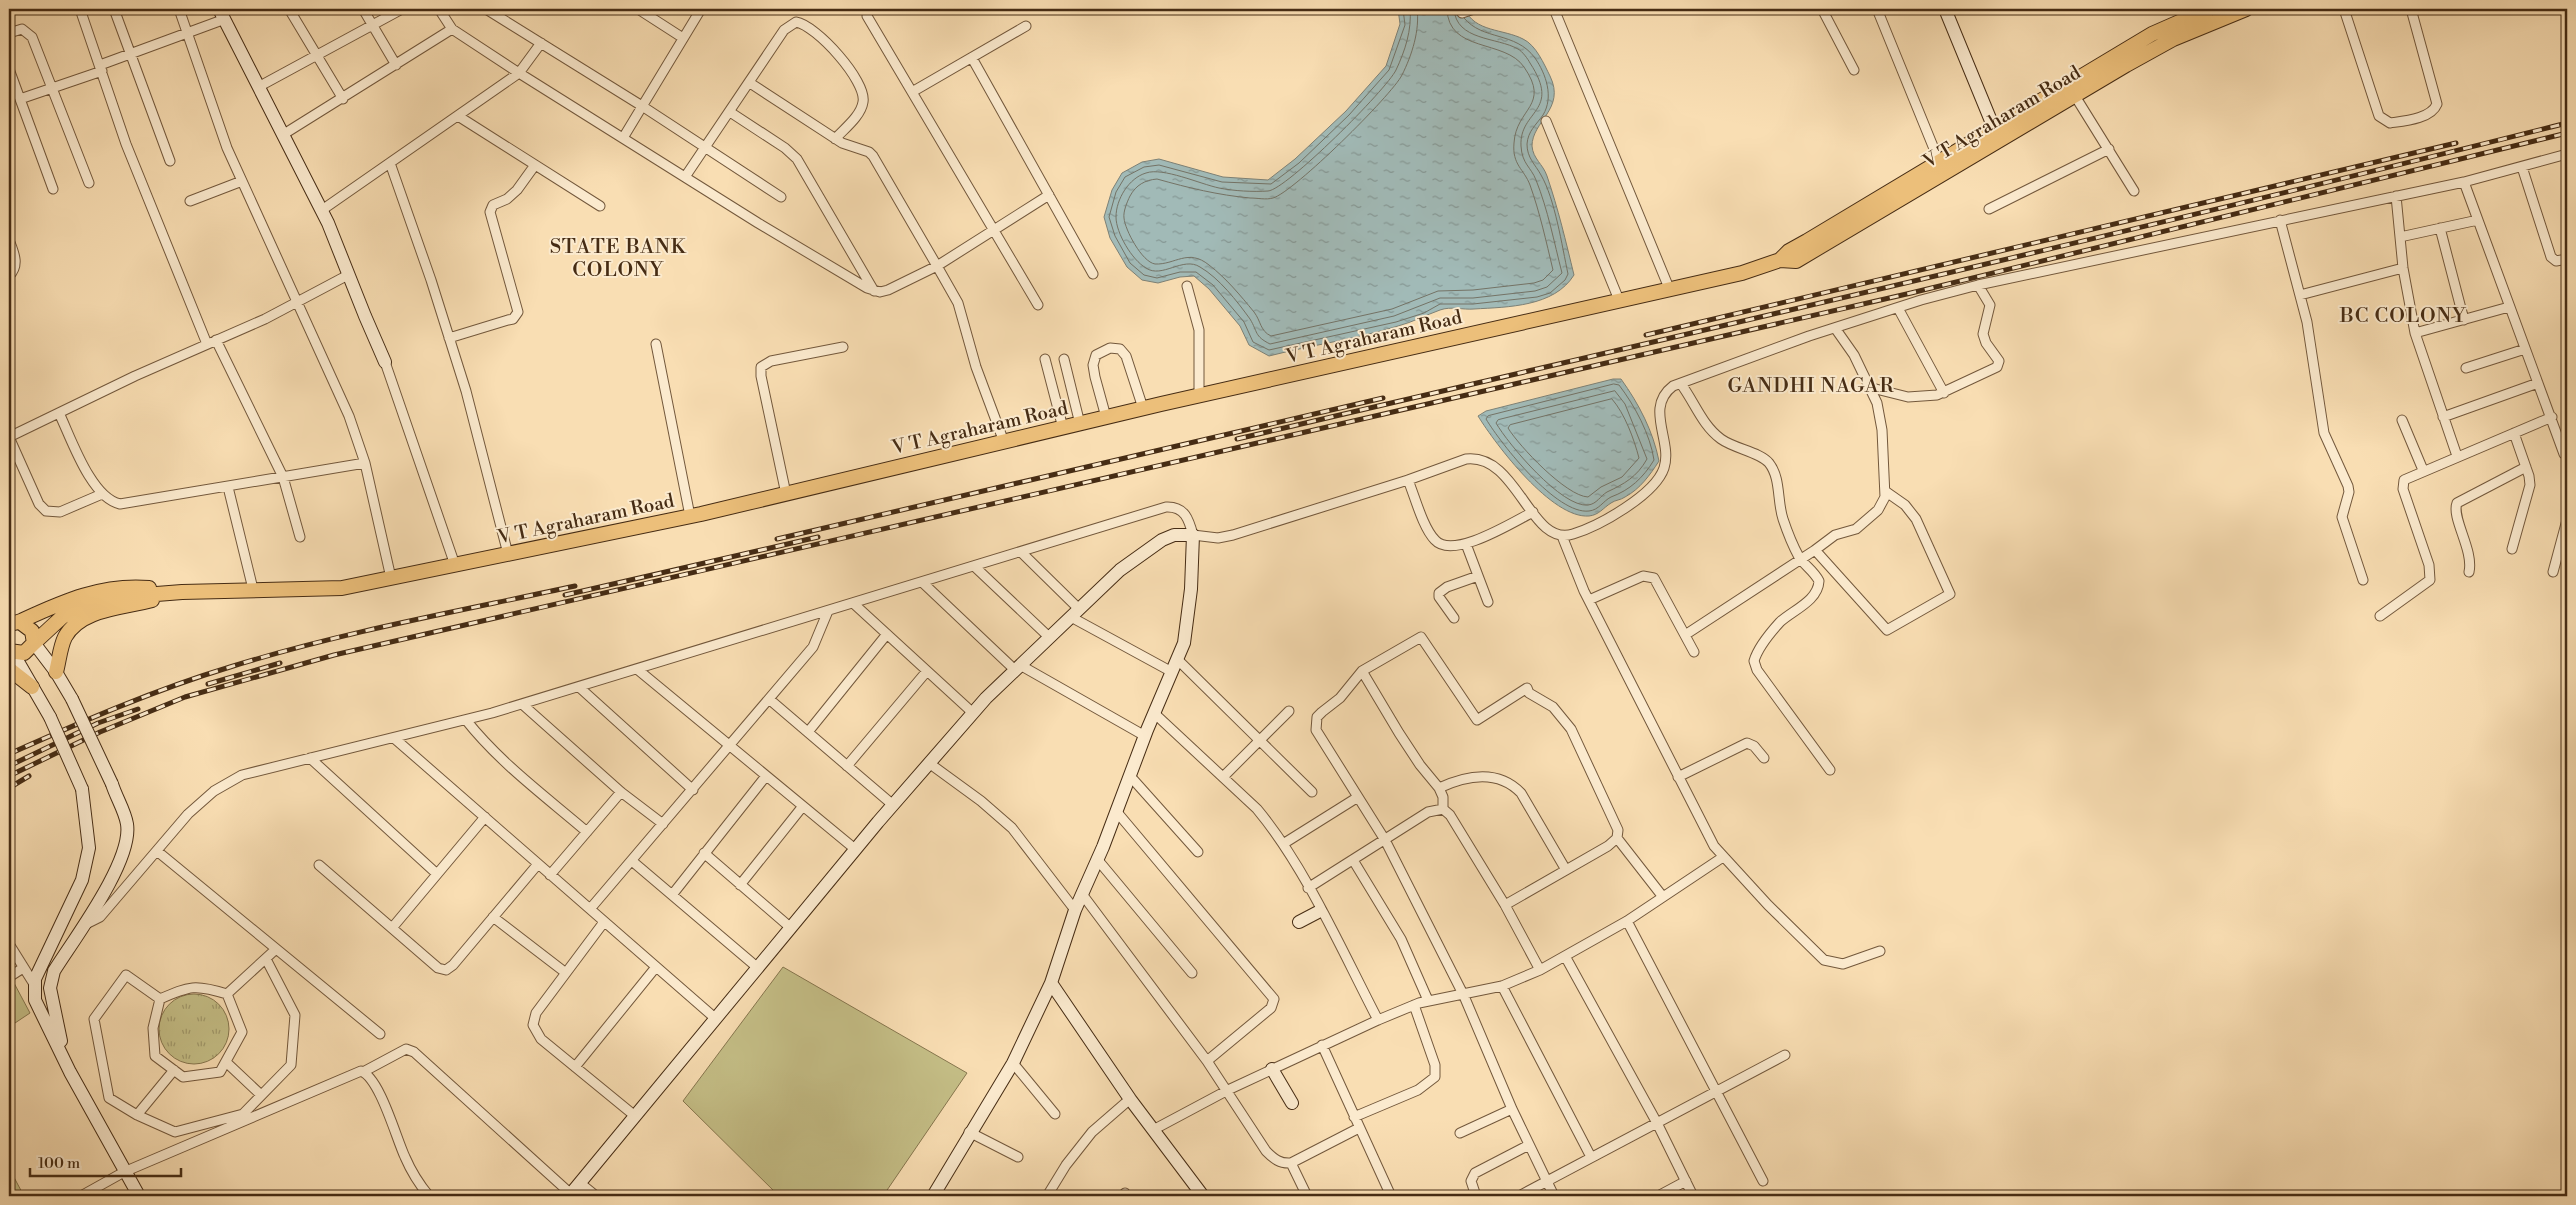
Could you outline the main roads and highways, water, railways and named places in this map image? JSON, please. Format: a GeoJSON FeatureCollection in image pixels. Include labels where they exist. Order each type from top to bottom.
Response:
{"type":"FeatureCollection","features":[{"type":"Feature","properties":{"kind":"main road","name":"V T Agraharam Road"},"geometry":{"type":"LineString","coordinates":[[182,592],[342,588],[455,565],[690,516],[1143,408],[1742,273],[1780,260],[1790,251],[1997,135],[2152,34],[2209,9]]}},
{"type":"Feature","properties":{"kind":"main road","name":"V T Agraharam Road"},"geometry":{"type":"LineString","coordinates":[[1997,135],[2075,96],[2172,39],[2246,9]]}},
{"type":"Feature","properties":{"kind":"main road"},"geometry":{"type":"LineString","coordinates":[[14,623],[50,606],[80,595],[126,586],[182,592]]}},
{"type":"Feature","properties":{"kind":"main road"},"geometry":{"type":"LineString","coordinates":[[11,652],[18,654],[31,647],[61,618],[76,608],[106,598],[182,592]]}},
{"type":"Feature","properties":{"kind":"main road"},"geometry":{"type":"LineString","coordinates":[[56,672],[65,637],[83,619],[102,611],[130,607],[182,592]]}},
{"type":"Feature","properties":{"kind":"main road"},"geometry":{"type":"LineString","coordinates":[[14,623],[32,631],[31,647]]}},
{"type":"Feature","properties":{"kind":"main road"},"geometry":{"type":"LineString","coordinates":[[9,669],[32,686]]}},
{"type":"Feature","properties":{"kind":"water"},"geometry":{"type":"Polygon","coordinates":[[[1398,9],[1465,9],[1475,22],[1490,29],[1523,39],[1539,55],[1554,87],[1554,97],[1547,114],[1533,137],[1532,146],[1551,188],[1574,275],[1565,286],[1555,294],[1529,303],[1487,308],[1444,309],[1382,331],[1269,356],[1249,345],[1240,326],[1209,289],[1194,276],[1180,277],[1158,283],[1142,280],[1127,267],[1110,238],[1104,217],[1112,190],[1122,173],[1142,162],[1159,159],[1223,177],[1268,180],[1295,159],[1346,111],[1386,66],[1400,24],[1398,9]]]}},
{"type":"Feature","properties":{"kind":"water"},"geometry":{"type":"Polygon","coordinates":[[[1613,379],[1621,379],[1634,398],[1649,428],[1659,461],[1644,481],[1630,494],[1613,502],[1598,513],[1589,516],[1574,514],[1559,506],[1526,478],[1486,429],[1478,416],[1486,411],[1613,379]]]}},
{"type":"Feature","properties":{"kind":"railway"},"geometry":{"type":"LineString","coordinates":[[1237,439],[2069,244],[2567,123]]}},
{"type":"Feature","properties":{"kind":"railway"},"geometry":{"type":"LineString","coordinates":[[9,776],[100,732],[185,697],[334,655],[1911,293],[2567,133]]}},
{"type":"Feature","properties":{"kind":"railway"},"geometry":{"type":"LineString","coordinates":[[1646,335],[2456,143]]}},
{"type":"Feature","properties":{"kind":"railway"},"geometry":{"type":"LineString","coordinates":[[777,539],[1383,398]]}},
{"type":"Feature","properties":{"kind":"railway"},"geometry":{"type":"LineString","coordinates":[[565,595],[818,537]]}},
{"type":"Feature","properties":{"kind":"railway"},"geometry":{"type":"LineString","coordinates":[[9,754],[146,696],[272,654],[445,613],[575,586]]}},
{"type":"Feature","properties":{"kind":"railway"},"geometry":{"type":"LineString","coordinates":[[208,684],[280,663]]}},
{"type":"Feature","properties":{"kind":"railway"},"geometry":{"type":"LineString","coordinates":[[9,766],[98,723],[138,709]]}},
{"type":"Feature","properties":{"kind":"railway"},"geometry":{"type":"LineString","coordinates":[[9,788],[29,776]]}},
{"type":"Feature","properties":{"kind":"district","name":"STATE BANK COLONY"},"geometry":{"type":"Point","coordinates":[618,258]}},
{"type":"Feature","properties":{"kind":"district","name":"BC COLONY"},"geometry":{"type":"Point","coordinates":[2403,316]}},
{"type":"Feature","properties":{"kind":"district","name":"GANDHI NAGAR"},"geometry":{"type":"Point","coordinates":[1811,386]}}]}
